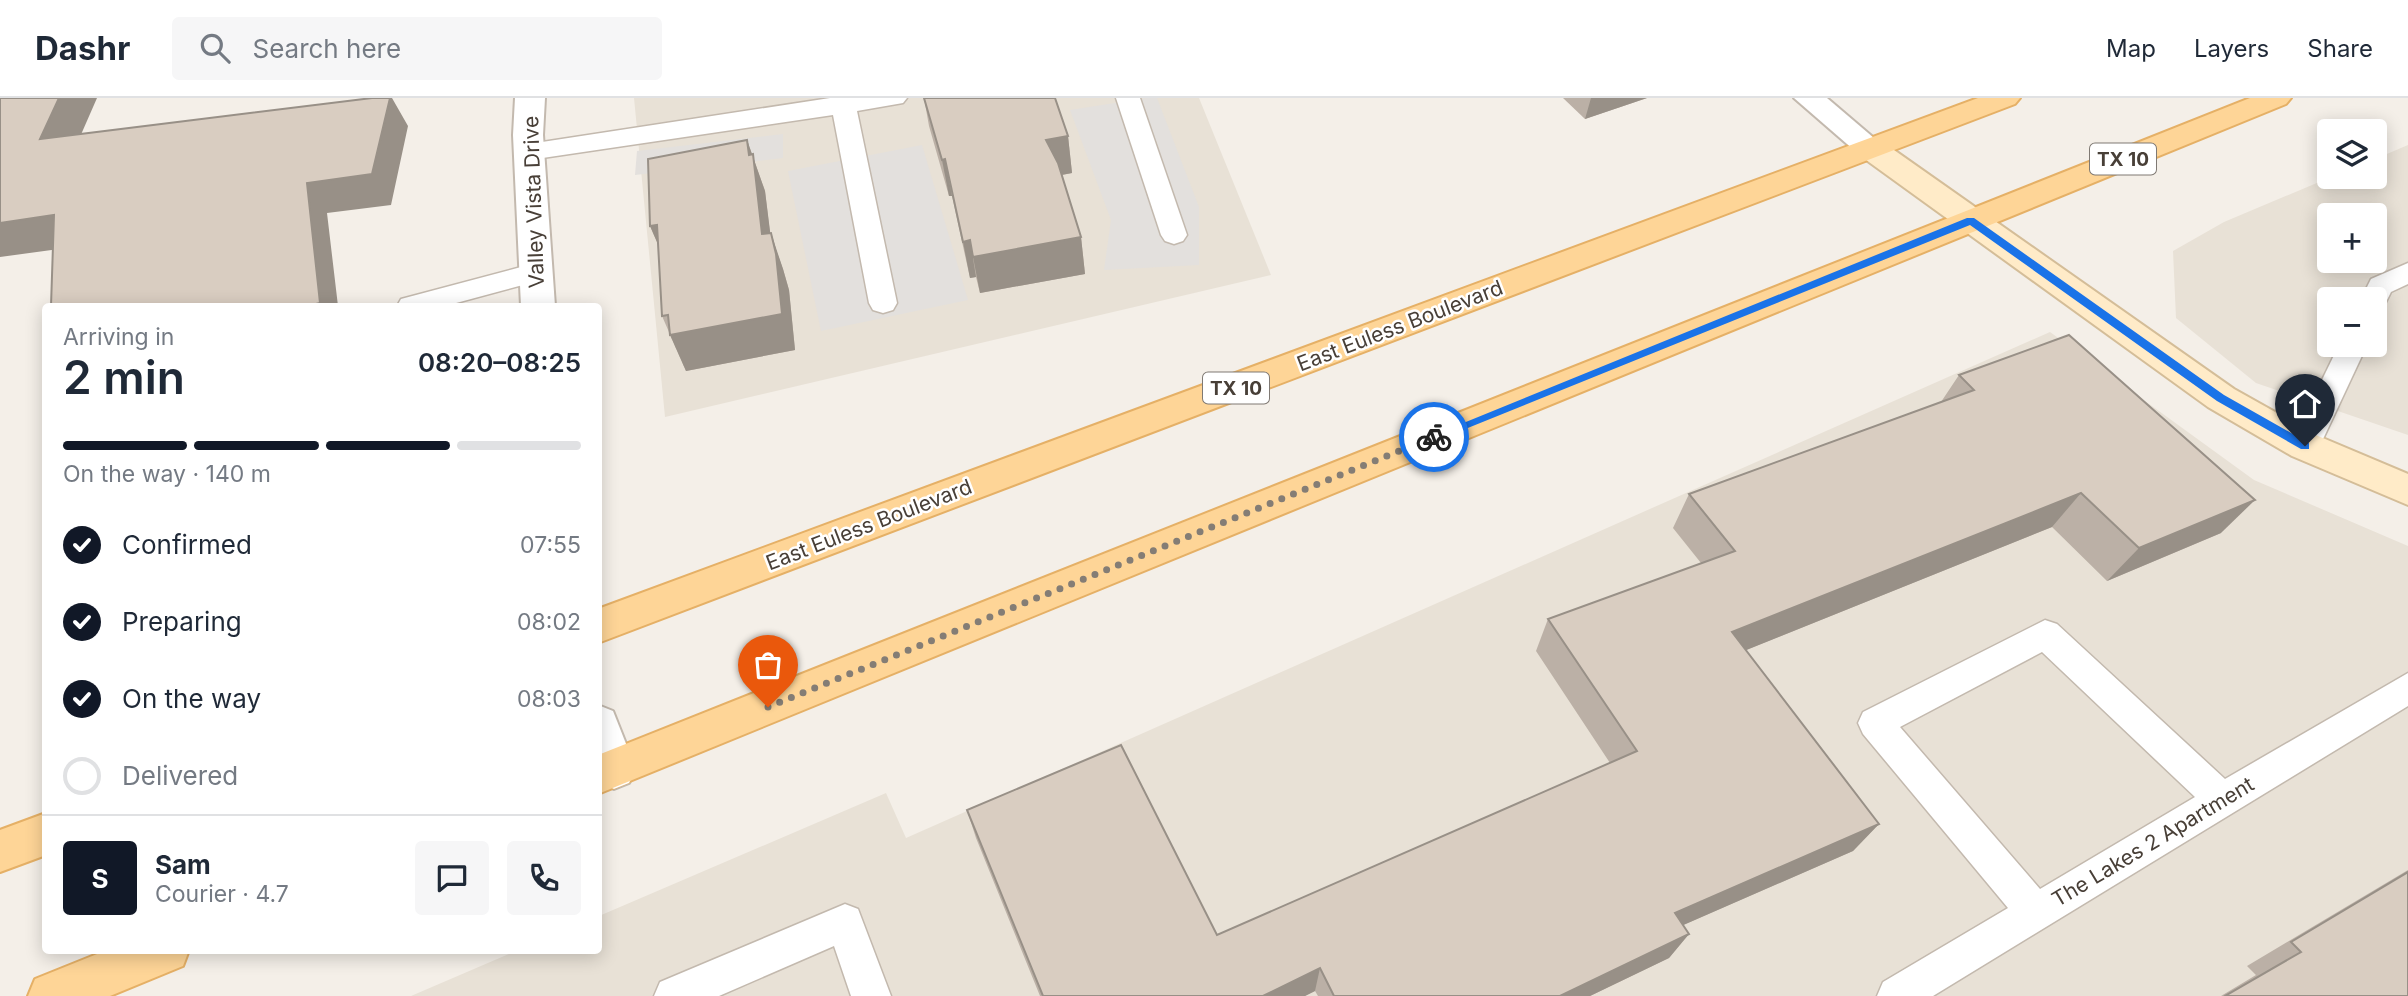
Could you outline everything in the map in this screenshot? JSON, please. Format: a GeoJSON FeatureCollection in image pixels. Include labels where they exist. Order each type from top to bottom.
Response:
{"type":"FeatureCollection","features":[{"type":"Feature","properties":{"kind":"main road","name":"East Euless Boulevard"},"geometry":{"type":"LineString","coordinates":[[602,625],[1873,150],[2005,98]]}},
{"type":"Feature","properties":{"kind":"main road","name":"TX 10"},"geometry":{"type":"LineString","coordinates":[[606,772],[2276,98]]}},
{"type":"Feature","properties":{"kind":"main road"},"geometry":{"type":"LineString","coordinates":[[0,851],[42,835]]}},
{"type":"Feature","properties":{"kind":"main road"},"geometry":{"type":"LineString","coordinates":[[52,996],[156,954]]}},
{"type":"Feature","properties":{"kind":"street","name":"Valley Vista Drive"},"geometry":{"type":"LineString","coordinates":[[530,98],[529,152],[538,303]]}},
{"type":"Feature","properties":{"kind":"street"},"geometry":{"type":"LineString","coordinates":[[1809,98],[1873,150],[1970,221],[2221,398],[2305,446],[2408,490]]}},
{"type":"Feature","properties":{"kind":"street"},"geometry":{"type":"LineString","coordinates":[[602,748],[606,772]]}},
{"type":"Feature","properties":{"kind":"lane"},"geometry":{"type":"LineString","coordinates":[[529,152],[843,102],[895,98]]}},
{"type":"Feature","properties":{"kind":"lane"},"geometry":{"type":"LineString","coordinates":[[1128,98],[1174,234]]}},
{"type":"Feature","properties":{"kind":"lane"},"geometry":{"type":"LineString","coordinates":[[843,102],[883,303]]}},
{"type":"Feature","properties":{"kind":"lane"},"geometry":{"type":"LineString","coordinates":[[422,303],[536,272]]}},
{"type":"Feature","properties":{"kind":"lane"},"geometry":{"type":"LineString","coordinates":[[2380,287],[2408,272]]}},
{"type":"Feature","properties":{"kind":"lane"},"geometry":{"type":"LineString","coordinates":[[2305,446],[2347,357]]}},
{"type":"Feature","properties":{"kind":"lane"},"geometry":{"type":"LineString","coordinates":[[2036,913],[1875,723],[2045,634],[2223,800]]}},
{"type":"Feature","properties":{"kind":"lane","name":"The Lakes 2 Apartment"},"geometry":{"type":"LineString","coordinates":[[1898,996],[2408,688]]}},
{"type":"Feature","properties":{"kind":"lane"},"geometry":{"type":"LineString","coordinates":[[674,996],[845,922],[871,996]]}},
{"type":"Feature","properties":{"kind":"shaded area"},"geometry":{"type":"Polygon","coordinates":[[[634,98],[1199,98],[1271,275],[665,417],[634,98]]]}},
{"type":"Feature","properties":{"kind":"shaded area"},"geometry":{"type":"Polygon","coordinates":[[[1157,98],[1199,207],[1199,265],[1104,270],[1111,220],[1070,110],[1157,98]]]}},
{"type":"Feature","properties":{"kind":"shaded area"},"geometry":{"type":"Polygon","coordinates":[[[783,134],[783,158],[635,175],[637,151],[783,134]]]}},
{"type":"Feature","properties":{"kind":"shaded area"},"geometry":{"type":"Polygon","coordinates":[[[922,145],[968,300],[821,331],[788,171],[922,145]]]}},
{"type":"Feature","properties":{"kind":"shaded area"},"geometry":{"type":"Polygon","coordinates":[[[2408,145],[2408,435],[2256,383],[2176,318],[2173,251],[2224,222],[2317,183],[2317,189],[2387,189],[2387,154],[2408,145]]]}},
{"type":"Feature","properties":{"kind":"shaded area"},"geometry":{"type":"Polygon","coordinates":[[[2050,332],[2254,480],[2408,546],[2408,996],[411,996],[509,954],[602,954],[602,915],[886,793],[906,838],[2050,332]]]}},
{"type":"Feature","properties":{"kind":"building"},"geometry":{"type":"Polygon","coordinates":[[[0,98],[59,98],[40,139],[390,98],[372,174],[307,183],[320,303],[51,303],[54,215],[0,223],[0,98]]]}},
{"type":"Feature","properties":{"kind":"building"},"geometry":{"type":"Polygon","coordinates":[[[924,98],[1055,98],[1068,136],[1046,140],[1058,163],[1081,237],[973,257],[970,240],[963,242],[945,159],[942,160],[924,98]]]}},
{"type":"Feature","properties":{"kind":"building"},"geometry":{"type":"Polygon","coordinates":[[[747,140],[749,155],[753,154],[762,234],[771,233],[776,254],[782,314],[670,335],[668,315],[662,316],[657,225],[650,226],[648,159],[747,140]]]}},
{"type":"Feature","properties":{"kind":"building"},"geometry":{"type":"Polygon","coordinates":[[[2069,335],[2255,500],[2139,548],[2081,493],[1732,632],[1879,824],[1675,913],[1689,934],[1560,996],[1334,996],[1320,968],[1263,996],[1043,996],[967,810],[1121,745],[1217,935],[1637,751],[1548,619],[1735,551],[1689,494],[1974,390],[1959,375],[2069,335]]]}},
{"type":"Feature","properties":{"kind":"building"},"geometry":{"type":"Polygon","coordinates":[[[2408,872],[2408,996],[2225,996],[2301,952],[2291,942],[2408,872]]]}},
{"type":"Feature","properties":{"kind":"way so far"},"geometry":{"type":"LineString","coordinates":[[768,707],[1434,437]]}},
{"type":"Feature","properties":{"kind":"route"},"geometry":{"type":"LineString","coordinates":[[1434,437],[1970,221],[2221,398],[2305,446]]}}]}
